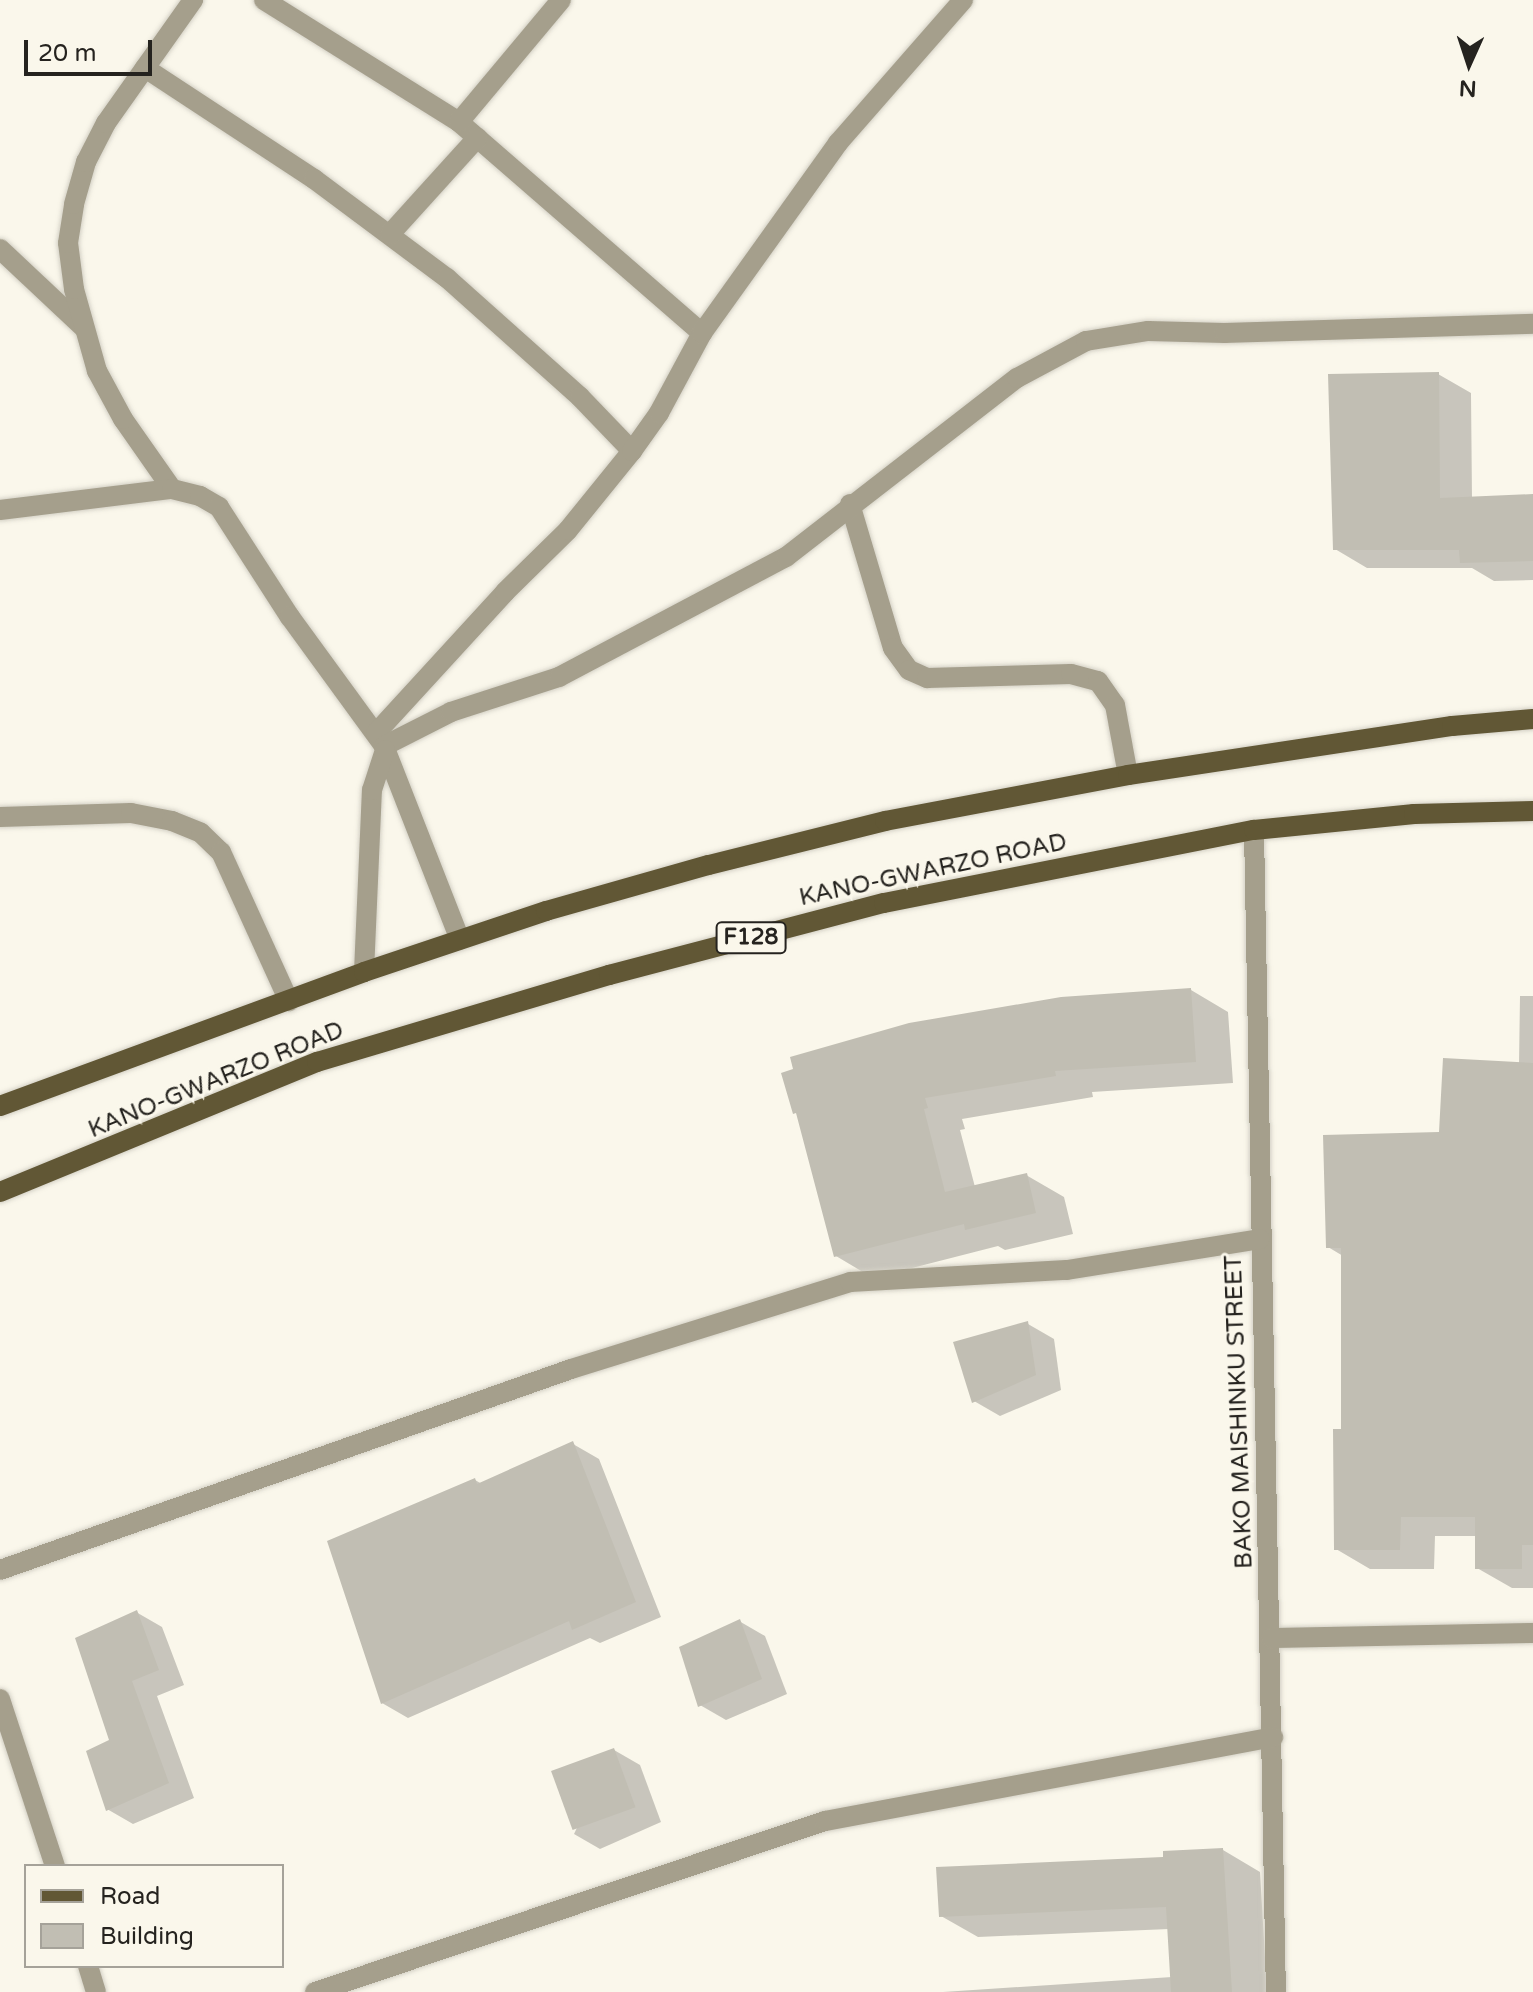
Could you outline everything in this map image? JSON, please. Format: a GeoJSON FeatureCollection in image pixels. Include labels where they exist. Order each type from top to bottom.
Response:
{"type":"FeatureCollection","features":[{"type":"Feature","properties":{"kind":"main road","name":"KANO-GWARZO ROAD"},"geometry":{"type":"LineString","coordinates":[[0,1106],[364,972],[709,865],[885,821],[1128,775],[1452,726],[1533,719]]}},
{"type":"Feature","properties":{"kind":"main road","name":"KANO-GWARZO ROAD"},"geometry":{"type":"LineString","coordinates":[[0,1192],[317,1062],[609,975],[884,903],[1254,830],[1414,814],[1533,811]]}},
{"type":"Feature","properties":{"kind":"street"},"geometry":{"type":"LineString","coordinates":[[172,489],[123,419],[97,371],[83,327],[68,243],[74,204],[86,162],[100,136],[193,0]]}},
{"type":"Feature","properties":{"kind":"street"},"geometry":{"type":"LineString","coordinates":[[264,0],[459,122],[702,333]]}},
{"type":"Feature","properties":{"kind":"street"},"geometry":{"type":"LineString","coordinates":[[459,122],[561,0]]}},
{"type":"Feature","properties":{"kind":"street"},"geometry":{"type":"LineString","coordinates":[[364,972],[372,790],[382,743],[505,592],[568,530],[632,451],[659,413],[702,333],[838,143],[963,0]]}},
{"type":"Feature","properties":{"kind":"street"},"geometry":{"type":"LineString","coordinates":[[145,68],[232,123],[390,234],[518,342],[632,451]]}},
{"type":"Feature","properties":{"kind":"street"},"geometry":{"type":"LineString","coordinates":[[390,234],[477,138]]}},
{"type":"Feature","properties":{"kind":"street"},"geometry":{"type":"LineString","coordinates":[[0,249],[83,327]]}},
{"type":"Feature","properties":{"kind":"street"},"geometry":{"type":"LineString","coordinates":[[382,743],[451,712],[559,677],[786,557],[850,504],[1017,378],[1086,341],[1148,331],[1225,333],[1533,324]]}},
{"type":"Feature","properties":{"kind":"street"},"geometry":{"type":"LineString","coordinates":[[0,510],[172,489],[200,496],[219,507],[290,617],[382,743],[460,940]]}},
{"type":"Feature","properties":{"kind":"street"},"geometry":{"type":"LineString","coordinates":[[850,504],[893,648],[909,670],[927,678],[940,679],[1071,674],[1098,681],[1115,705],[1128,775]]}},
{"type":"Feature","properties":{"kind":"street"},"geometry":{"type":"LineString","coordinates":[[0,817],[131,813],[172,821],[201,833],[221,852],[289,1001]]}},
{"type":"Feature","properties":{"kind":"street","name":"BAKO MAISHINKU STREET"},"geometry":{"type":"LineString","coordinates":[[1254,830],[1276,1992]]}},
{"type":"Feature","properties":{"kind":"street"},"geometry":{"type":"LineString","coordinates":[[0,1570],[571,1369],[850,1282],[1067,1270],[1260,1239]]}},
{"type":"Feature","properties":{"kind":"street"},"geometry":{"type":"LineString","coordinates":[[1271,1638],[1533,1633]]}},
{"type":"Feature","properties":{"kind":"street"},"geometry":{"type":"LineString","coordinates":[[0,1699],[54,1864]]}},
{"type":"Feature","properties":{"kind":"street"},"geometry":{"type":"LineString","coordinates":[[315,1992],[825,1821],[1273,1737]]}},
{"type":"Feature","properties":{"kind":"street"},"geometry":{"type":"LineString","coordinates":[[89,1968],[96,1992]]}},
{"type":"Feature","properties":{"kind":"building"},"geometry":{"type":"Polygon","coordinates":[[[1439,372],[1440,498],[1533,494],[1533,561],[1460,563],[1459,550],[1333,550],[1328,374],[1439,372]]]}},
{"type":"Feature","properties":{"kind":"building"},"geometry":{"type":"Polygon","coordinates":[[[1191,988],[1196,1062],[1055,1071],[1056,1076],[925,1098],[928,1108],[924,1109],[945,1192],[1027,1173],[1036,1213],[965,1230],[964,1224],[834,1257],[796,1113],[793,1114],[781,1073],[793,1069],[790,1057],[909,1023],[1061,997],[1191,988]]]}},
{"type":"Feature","properties":{"kind":"building"},"geometry":{"type":"Polygon","coordinates":[[[1443,1058],[1533,1063],[1533,1545],[1522,1545],[1522,1569],[1475,1569],[1475,1517],[1401,1517],[1400,1550],[1334,1550],[1333,1429],[1341,1429],[1341,1248],[1326,1248],[1323,1135],[1439,1132],[1443,1058]]]}},
{"type":"Feature","properties":{"kind":"building"},"geometry":{"type":"Polygon","coordinates":[[[1028,1321],[1036,1375],[972,1403],[953,1342],[1028,1321]]]}},
{"type":"Feature","properties":{"kind":"building"},"geometry":{"type":"Polygon","coordinates":[[[573,1441],[636,1602],[572,1630],[569,1621],[381,1704],[327,1541],[475,1478],[477,1484],[573,1441]]]}},
{"type":"Feature","properties":{"kind":"building"},"geometry":{"type":"Polygon","coordinates":[[[137,1610],[159,1670],[132,1681],[169,1783],[106,1811],[86,1751],[109,1740],[75,1638],[137,1610]]]}},
{"type":"Feature","properties":{"kind":"building"},"geometry":{"type":"Polygon","coordinates":[[[740,1619],[762,1679],[698,1707],[679,1647],[740,1619]]]}},
{"type":"Feature","properties":{"kind":"building"},"geometry":{"type":"Polygon","coordinates":[[[614,1748],[636,1807],[573,1830],[551,1771],[614,1748]]]}},
{"type":"Feature","properties":{"kind":"building"},"geometry":{"type":"Polygon","coordinates":[[[1223,1848],[1232,1992],[1171,1992],[1166,1907],[939,1917],[936,1867],[1163,1857],[1163,1851],[1223,1848]]]}}]}
